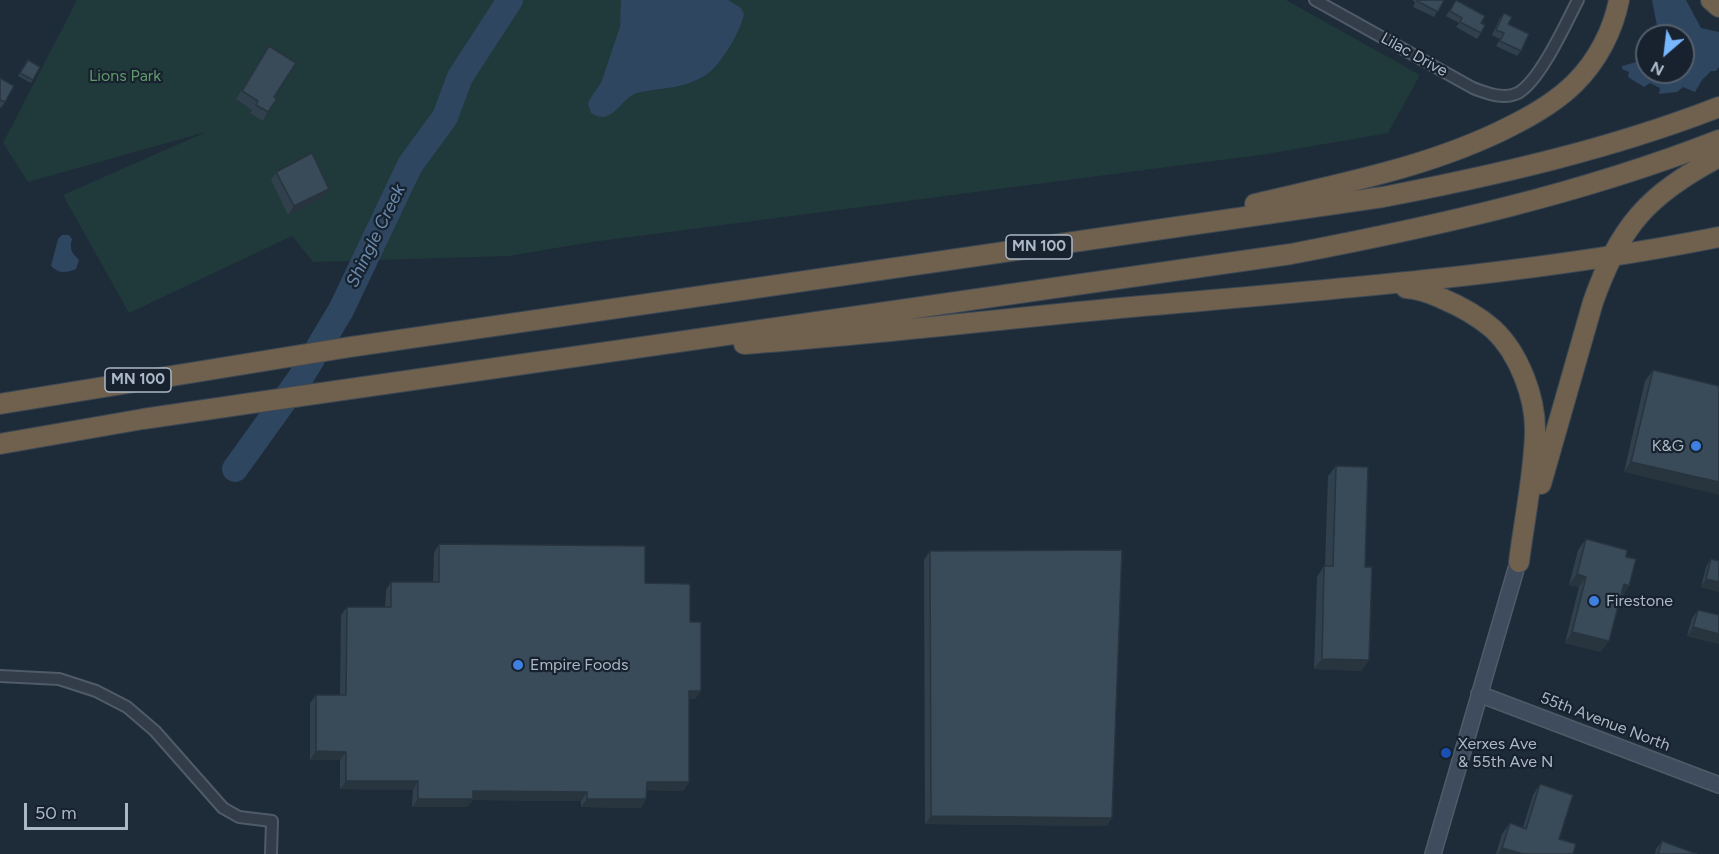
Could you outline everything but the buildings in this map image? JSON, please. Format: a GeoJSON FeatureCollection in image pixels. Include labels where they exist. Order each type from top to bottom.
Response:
{"type":"FeatureCollection","features":[{"type":"Feature","properties":{"kind":"highway"},"geometry":{"type":"LineString","coordinates":[[1131,234],[1398,170],[1448,154],[1504,130],[1529,117],[1575,83],[1588,69],[1605,43],[1619,0]]}},
{"type":"Feature","properties":{"kind":"highway"},"geometry":{"type":"LineString","coordinates":[[1711,0],[1719,6]]}},
{"type":"Feature","properties":{"kind":"highway","name":"MN 100"},"geometry":{"type":"LineString","coordinates":[[0,404],[276,358],[1383,197],[1433,188],[1572,154],[1719,107]]}},
{"type":"Feature","properties":{"kind":"highway","name":"MN 100"},"geometry":{"type":"LineString","coordinates":[[0,444],[143,419],[1291,254],[1409,231],[1533,201],[1622,174],[1719,140]]}},
{"type":"Feature","properties":{"kind":"highway"},"geometry":{"type":"LineString","coordinates":[[1541,484],[1590,311],[1602,276],[1622,236],[1651,201],[1686,174],[1719,157]]}},
{"type":"Feature","properties":{"kind":"highway"},"geometry":{"type":"LineString","coordinates":[[568,357],[773,342],[988,320],[1437,280],[1612,257],[1719,237]]}},
{"type":"Feature","properties":{"kind":"highway"},"geometry":{"type":"LineString","coordinates":[[1383,285],[1426,292],[1474,314],[1500,336],[1522,373],[1535,432],[1519,562]]}},
{"type":"Feature","properties":{"kind":"street","name":"Lilac Drive"},"geometry":{"type":"LineString","coordinates":[[1315,0],[1473,88],[1493,96],[1518,93],[1541,70],[1578,0]]}},
{"type":"Feature","properties":{"kind":"street"},"geometry":{"type":"LineString","coordinates":[[1433,854],[1541,484]]}},
{"type":"Feature","properties":{"kind":"street"},"geometry":{"type":"LineString","coordinates":[[0,676],[58,679],[96,691],[127,707],[155,731],[223,808],[239,817],[272,821],[271,854]]}},
{"type":"Feature","properties":{"kind":"street","name":"55th Avenue North"},"geometry":{"type":"LineString","coordinates":[[1479,694],[1719,785]]}},
{"type":"Feature","properties":{"kind":"green space","name":"Lions Park"},"geometry":{"type":"Polygon","coordinates":[[[77,0],[1286,0],[1420,75],[1388,133],[1267,154],[585,243],[509,256],[313,262],[292,236],[129,313],[63,195],[206,132],[28,182],[3,143],[77,0]]]}},
{"type":"Feature","properties":{"kind":"water"},"geometry":{"type":"Polygon","coordinates":[[[621,0],[728,0],[741,8],[744,14],[727,52],[706,75],[683,85],[637,93],[605,117],[591,113],[588,104],[601,83],[620,27],[621,0]]]}},
{"type":"Feature","properties":{"kind":"water"},"geometry":{"type":"Polygon","coordinates":[[[1652,0],[1686,0],[1701,28],[1719,32],[1719,67],[1702,80],[1695,92],[1683,87],[1677,92],[1659,94],[1660,88],[1652,84],[1695,84],[1695,24],[1657,24],[1652,0]]]}},
{"type":"Feature","properties":{"kind":"water"},"geometry":{"type":"Polygon","coordinates":[[[1635,62],[1635,81],[1628,77],[1629,72],[1622,69],[1622,66],[1635,62]]]}},
{"type":"Feature","properties":{"kind":"water"},"geometry":{"type":"Polygon","coordinates":[[[62,235],[69,235],[72,239],[72,251],[79,260],[76,269],[66,272],[60,272],[51,266],[58,239],[62,235]]]}},
{"type":"Feature","properties":{"kind":"waterway","name":"Shingle Creek"},"geometry":{"type":"LineString","coordinates":[[235,469],[301,377],[341,310],[410,165],[445,117],[460,77],[510,0]]}},
{"type":"Feature","properties":{"kind":"place","name":"K&G"},"geometry":{"type":"Point","coordinates":[1696,446]}},
{"type":"Feature","properties":{"kind":"place","name":"Firestone"},"geometry":{"type":"Point","coordinates":[1594,601]}},
{"type":"Feature","properties":{"kind":"place","name":"Empire Foods"},"geometry":{"type":"Point","coordinates":[518,665]}},
{"type":"Feature","properties":{"kind":"place","name":"Xerxes Ave & 55th Ave N"},"geometry":{"type":"Point","coordinates":[1446,753]}}]}
